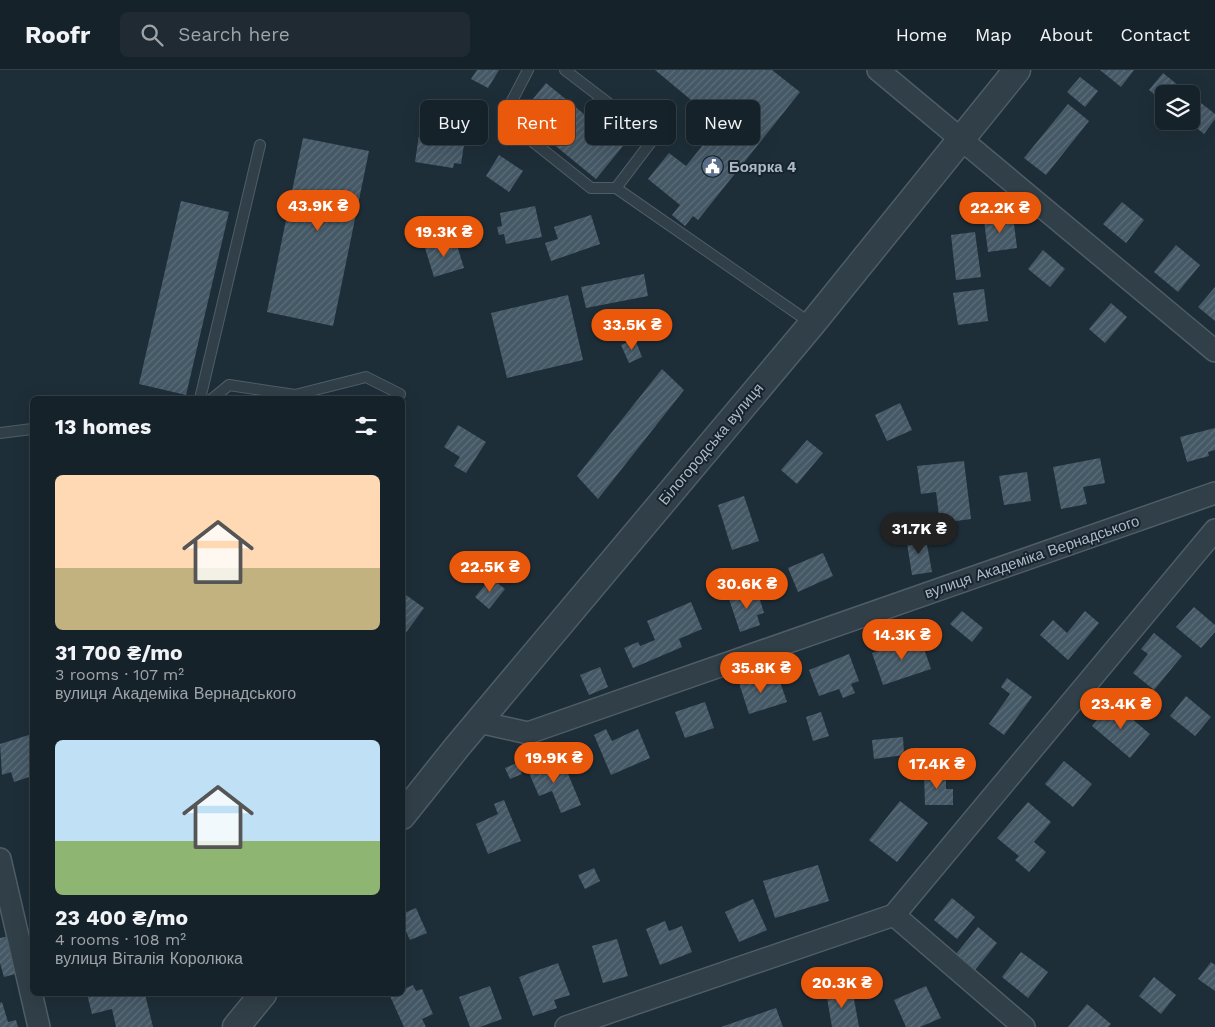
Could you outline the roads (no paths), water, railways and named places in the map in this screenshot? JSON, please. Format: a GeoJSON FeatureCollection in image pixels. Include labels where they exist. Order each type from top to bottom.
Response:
{"type":"FeatureCollection","features":[{"type":"Feature","properties":{"kind":"street"},"geometry":{"type":"LineString","coordinates":[[878,70],[1215,351]]}},
{"type":"Feature","properties":{"kind":"street","name":"Білогородська вулиця"},"geometry":{"type":"LineString","coordinates":[[405,812],[812,324],[1016,70]]}},
{"type":"Feature","properties":{"kind":"street","name":"вулиця Академіка Вернадського"},"geometry":{"type":"LineString","coordinates":[[479,722],[528,733],[1215,493]]}},
{"type":"Feature","properties":{"kind":"street"},"geometry":{"type":"LineString","coordinates":[[566,1027],[894,915],[1215,530]]}},
{"type":"Feature","properties":{"kind":"street"},"geometry":{"type":"LineString","coordinates":[[0,859],[30,988]]}},
{"type":"Feature","properties":{"kind":"street"},"geometry":{"type":"LineString","coordinates":[[894,915],[1024,1027]]}},
{"type":"Feature","properties":{"kind":"street"},"geometry":{"type":"LineString","coordinates":[[32,996],[39,1027]]}},
{"type":"Feature","properties":{"kind":"street"},"geometry":{"type":"LineString","coordinates":[[236,1027],[261,996]]}},
{"type":"Feature","properties":{"kind":"lane"},"geometry":{"type":"LineString","coordinates":[[528,70],[503,118],[591,188],[616,188],[812,324]]}},
{"type":"Feature","properties":{"kind":"lane"},"geometry":{"type":"LineString","coordinates":[[565,70],[654,138],[616,188]]}},
{"type":"Feature","properties":{"kind":"lane"},"geometry":{"type":"LineString","coordinates":[[201,396],[260,145]]}},
{"type":"Feature","properties":{"kind":"lane"},"geometry":{"type":"LineString","coordinates":[[216,396],[229,385],[295,395],[366,377],[400,394],[397,396]]}},
{"type":"Feature","properties":{"kind":"lane"},"geometry":{"type":"LineString","coordinates":[[0,433],[30,429]]}},
{"type":"Feature","properties":{"kind":"place","name":"Боярка 4"},"geometry":{"type":"Point","coordinates":[713,167]}}]}
